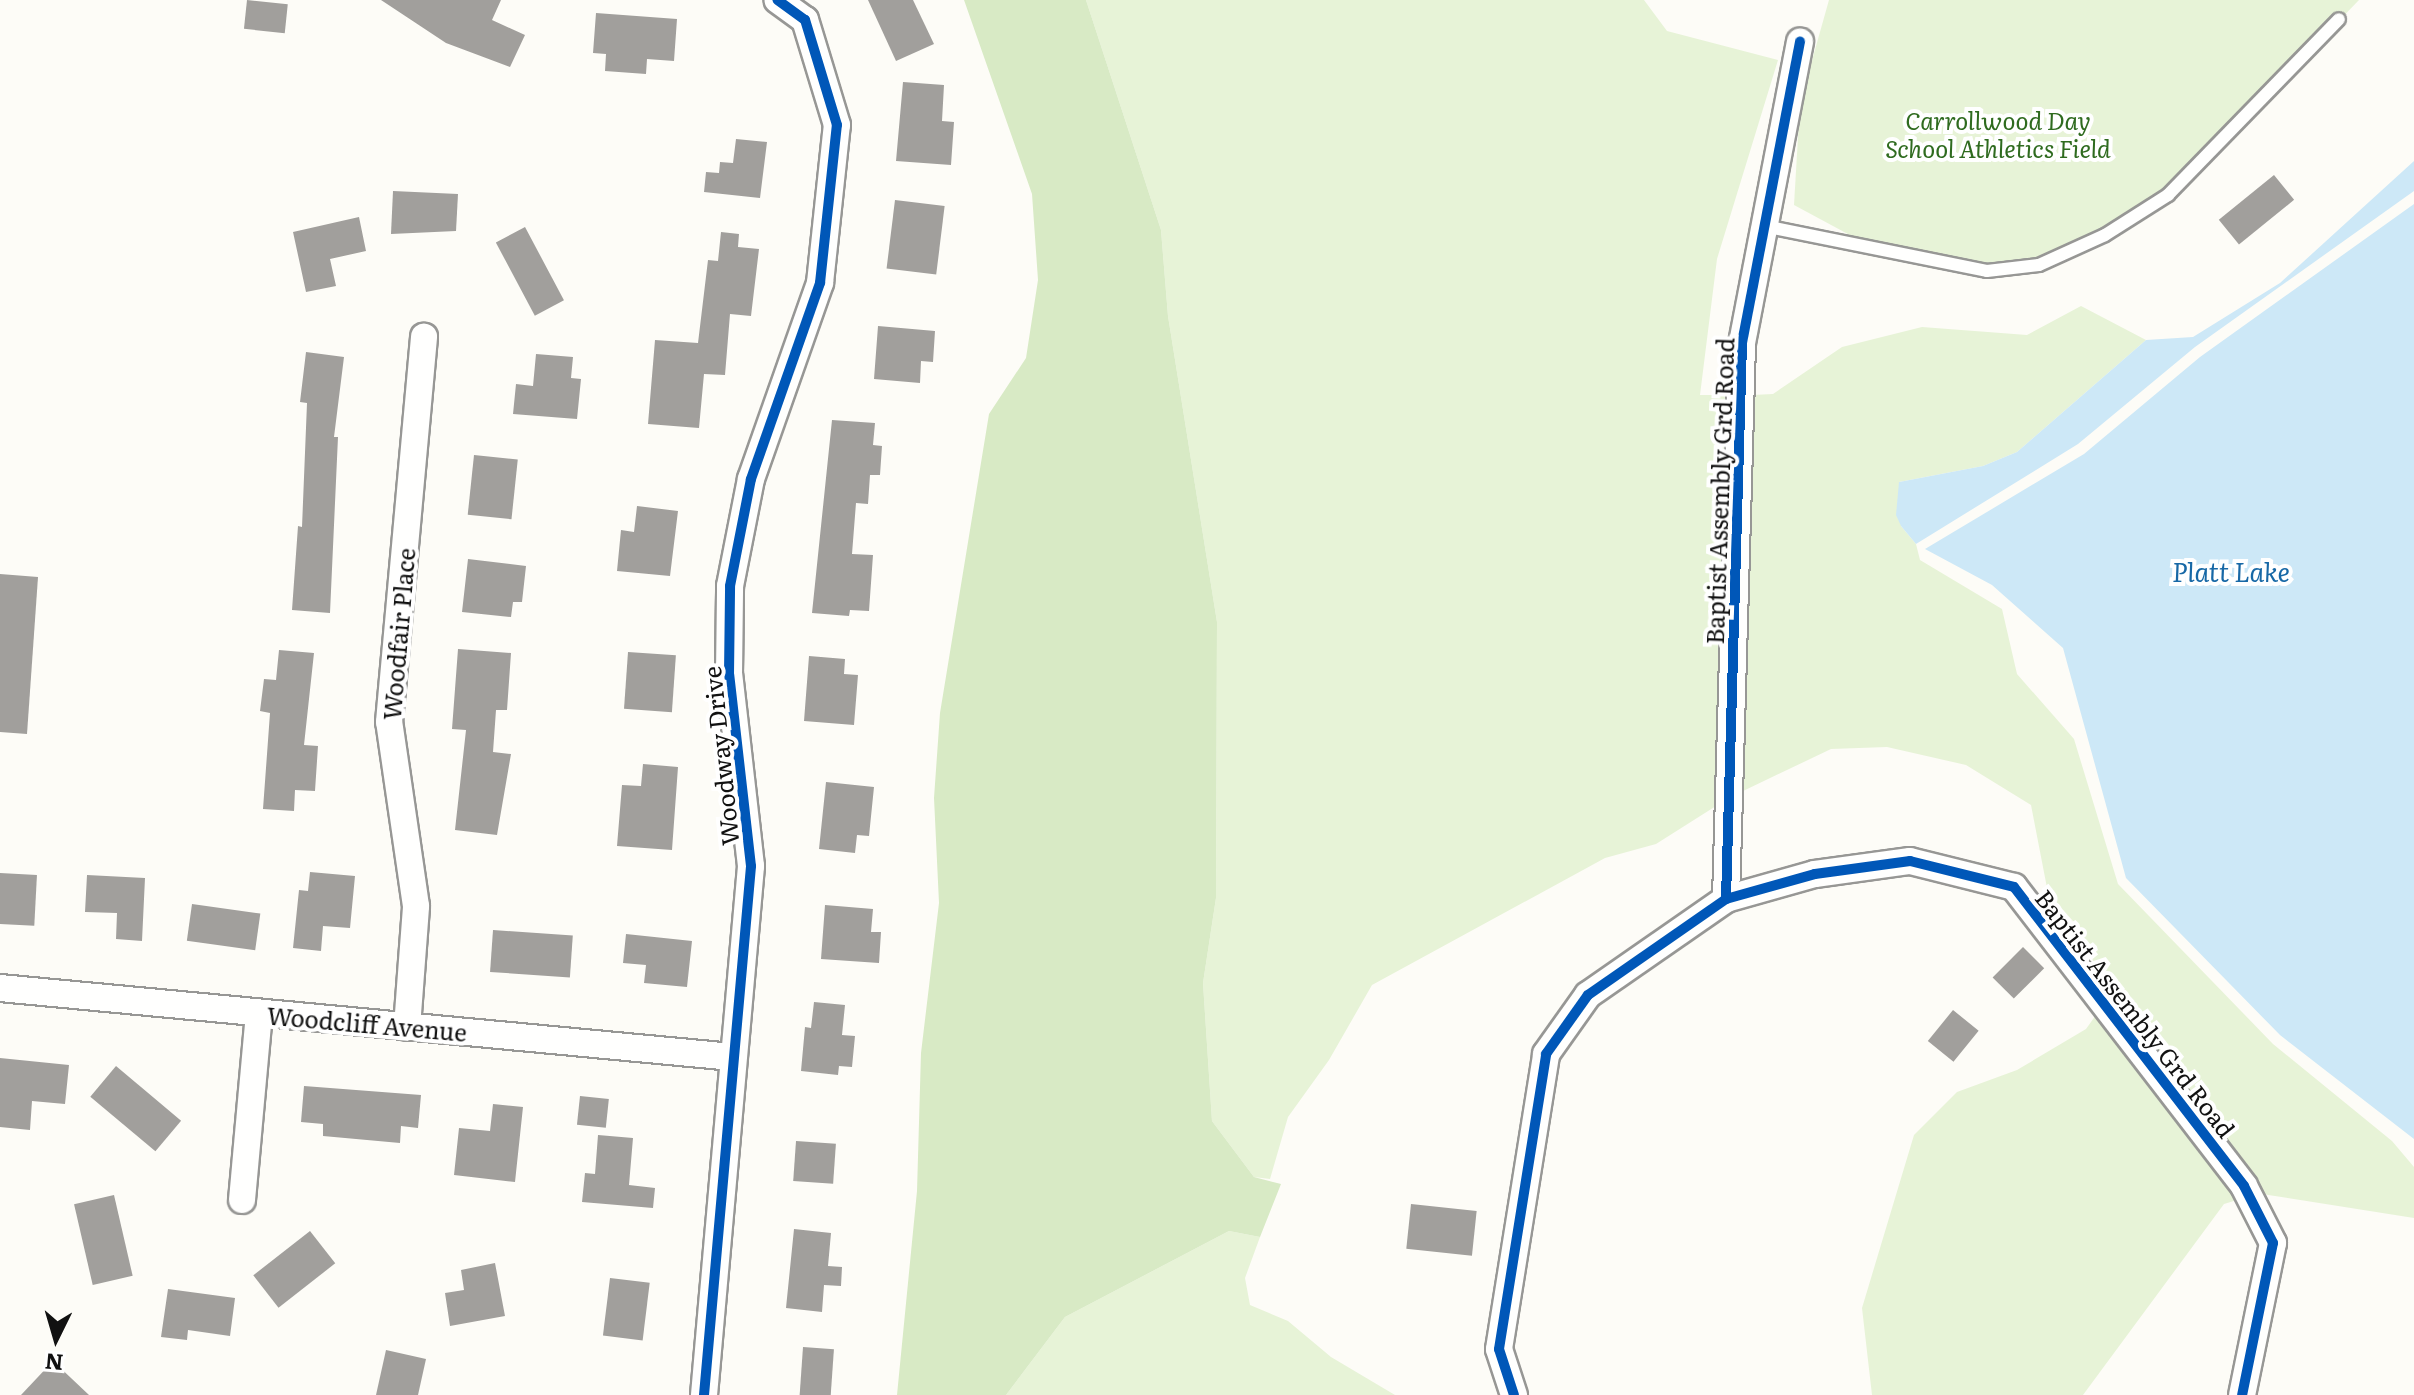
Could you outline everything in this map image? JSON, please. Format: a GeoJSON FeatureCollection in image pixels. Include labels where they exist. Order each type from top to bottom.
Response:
{"type":"FeatureCollection","features":[{"type":"Feature","properties":{"kind":"street","name":"Woodway Drive"},"geometry":{"type":"LineString","coordinates":[[704,1395],[751,866],[729,674],[730,586],[751,479],[820,283],[837,125],[805,20],[777,0]]}},
{"type":"Feature","properties":{"kind":"street","name":"Baptist Assembly Grd Road"},"geometry":{"type":"LineString","coordinates":[[1726,899],[1742,343],[1800,42]]}},
{"type":"Feature","properties":{"kind":"street","name":"Woodfair Place"},"geometry":{"type":"LineString","coordinates":[[407,1027],[416,906],[389,722],[424,337]]}},
{"type":"Feature","properties":{"kind":"street","name":"Baptist Assembly Grd Road"},"geometry":{"type":"LineString","coordinates":[[1514,1395],[1499,1349],[1546,1054],[1588,995],[1726,899],[1815,874],[1910,861],[2014,887],[2244,1186],[2273,1243],[2242,1395]]}},
{"type":"Feature","properties":{"kind":"street","name":"Woodcliff Avenue"},"geometry":{"type":"LineString","coordinates":[[0,988],[733,1057]]}},
{"type":"Feature","properties":{"kind":"street"},"geometry":{"type":"LineString","coordinates":[[242,1200],[259,1013]]}},
{"type":"Feature","properties":{"kind":"lane"},"geometry":{"type":"LineString","coordinates":[[1764,226],[1987,271],[2039,265],[2105,235],[2168,195],[2339,19]]}},
{"type":"Feature","properties":{"kind":"green space"},"geometry":{"type":"Polygon","coordinates":[[[964,0],[1086,0],[1161,230],[1168,316],[1217,622],[1216,898],[1203,983],[1212,1121],[1254,1177],[1281,1184],[1260,1237],[1229,1231],[1065,1317],[1006,1395],[897,1395],[917,1191],[921,1053],[939,903],[934,798],[940,713],[989,414],[1026,358],[1038,280],[1032,194],[964,0]]]}},
{"type":"Feature","properties":{"kind":"green space"},"geometry":{"type":"Polygon","coordinates":[[[1086,0],[1644,0],[1667,31],[1778,60],[1717,259],[1700,395],[1728,395],[1716,806],[1656,844],[1605,858],[1372,985],[1329,1060],[1288,1117],[1270,1179],[1254,1177],[1212,1121],[1203,983],[1216,898],[1217,622],[1168,316],[1161,230],[1086,0]]]}},
{"type":"Feature","properties":{"kind":"green space","name":"Carrollwood Day School Athletics Field"},"geometry":{"type":"Polygon","coordinates":[[[1829,0],[2359,0],[2165,201],[2045,262],[1992,270],[1859,240],[1794,205],[1800,103],[1829,0]]]}},
{"type":"Feature","properties":{"kind":"green space"},"geometry":{"type":"Polygon","coordinates":[[[2081,306],[2146,340],[2017,452],[1983,466],[1899,482],[1901,526],[1916,544],[1920,560],[2002,609],[2017,674],[2074,739],[2118,884],[2273,1044],[2392,1141],[2414,1167],[2414,1218],[2262,1194],[2100,978],[2081,930],[2048,893],[2031,805],[1966,765],[1887,747],[1831,749],[1741,792],[1752,395],[1773,394],[1842,347],[1922,327],[2027,335],[2081,306]]]}},
{"type":"Feature","properties":{"kind":"green space"},"geometry":{"type":"Polygon","coordinates":[[[2096,1015],[2237,1200],[2224,1204],[2083,1395],[1872,1395],[1862,1308],[1914,1135],[1957,1092],[2017,1070],[2086,1029],[2096,1015]]]}},
{"type":"Feature","properties":{"kind":"green space"},"geometry":{"type":"Polygon","coordinates":[[[1229,1231],[1260,1237],[1245,1278],[1250,1305],[1288,1321],[1331,1357],[1395,1395],[1006,1395],[1065,1317],[1229,1231]]]}},
{"type":"Feature","properties":{"kind":"water"},"geometry":{"type":"Polygon","coordinates":[[[2414,161],[2414,191],[2195,347],[2078,444],[1916,544],[1901,526],[1896,515],[1899,482],[1983,466],[2017,452],[2146,340],[2193,337],[2280,283],[2414,161]]]}},
{"type":"Feature","properties":{"kind":"water","name":"Platt Lake"},"geometry":{"type":"Polygon","coordinates":[[[2414,204],[2414,1139],[2280,1035],[2126,878],[2063,648],[1992,585],[1925,549],[2084,454],[2200,357],[2414,204]]]}},
{"type":"Feature","properties":{"kind":"building"},"geometry":{"type":"Polygon","coordinates":[[[247,0],[288,4],[285,33],[244,29],[247,0]]]}},
{"type":"Feature","properties":{"kind":"building"},"geometry":{"type":"Polygon","coordinates":[[[381,0],[501,0],[492,20],[525,35],[510,67],[446,43],[381,0]]]}},
{"type":"Feature","properties":{"kind":"building"},"geometry":{"type":"Polygon","coordinates":[[[868,0],[913,0],[934,44],[896,61],[868,0]]]}},
{"type":"Feature","properties":{"kind":"building"},"geometry":{"type":"Polygon","coordinates":[[[596,13],[677,19],[674,61],[647,59],[646,74],[605,71],[606,54],[593,53],[596,13]]]}},
{"type":"Feature","properties":{"kind":"building"},"geometry":{"type":"Polygon","coordinates":[[[903,82],[944,85],[942,121],[954,122],[951,165],[896,161],[903,82]]]}},
{"type":"Feature","properties":{"kind":"building"},"geometry":{"type":"Polygon","coordinates":[[[736,139],[767,142],[760,198],[704,192],[706,172],[719,173],[720,162],[733,163],[736,139]]]}},
{"type":"Feature","properties":{"kind":"building"},"geometry":{"type":"Polygon","coordinates":[[[2274,175],[2294,200],[2239,245],[2219,220],[2274,175]]]}},
{"type":"Feature","properties":{"kind":"building"},"geometry":{"type":"Polygon","coordinates":[[[393,191],[458,194],[456,231],[391,234],[393,191]]]}},
{"type":"Feature","properties":{"kind":"building"},"geometry":{"type":"Polygon","coordinates":[[[895,200],[945,206],[936,275],[887,268],[895,200]]]}},
{"type":"Feature","properties":{"kind":"building"},"geometry":{"type":"Polygon","coordinates":[[[359,217],[366,251],[330,259],[336,286],[306,292],[293,232],[359,217]]]}},
{"type":"Feature","properties":{"kind":"building"},"geometry":{"type":"Polygon","coordinates":[[[525,227],[564,300],[535,316],[496,242],[525,227]]]}},
{"type":"Feature","properties":{"kind":"building"},"geometry":{"type":"Polygon","coordinates":[[[721,232],[739,234],[738,247],[759,249],[751,316],[730,314],[725,375],[704,374],[699,428],[648,424],[655,340],[698,343],[708,260],[718,261],[721,232]]]}},
{"type":"Feature","properties":{"kind":"building"},"geometry":{"type":"Polygon","coordinates":[[[878,326],[935,331],[933,362],[921,361],[920,383],[874,379],[878,326]]]}},
{"type":"Feature","properties":{"kind":"building"},"geometry":{"type":"Polygon","coordinates":[[[306,352],[344,357],[334,437],[338,437],[330,613],[292,610],[298,526],[302,527],[307,403],[300,402],[306,352]]]}},
{"type":"Feature","properties":{"kind":"building"},"geometry":{"type":"Polygon","coordinates":[[[536,354],[573,357],[571,378],[581,379],[577,419],[513,414],[516,384],[533,386],[536,354]]]}},
{"type":"Feature","properties":{"kind":"building"},"geometry":{"type":"Polygon","coordinates":[[[832,420],[875,423],[873,445],[882,446],[880,475],[870,475],[868,504],[856,503],[852,554],[873,555],[869,611],[850,610],[849,616],[812,613],[832,420]]]}},
{"type":"Feature","properties":{"kind":"building"},"geometry":{"type":"Polygon","coordinates":[[[474,455],[518,460],[511,519],[468,515],[474,455]]]}},
{"type":"Feature","properties":{"kind":"building"},"geometry":{"type":"Polygon","coordinates":[[[637,506],[678,511],[670,576],[617,571],[621,530],[634,532],[637,506]]]}},
{"type":"Feature","properties":{"kind":"building"},"geometry":{"type":"Polygon","coordinates":[[[468,559],[526,566],[522,602],[513,602],[511,617],[462,612],[468,559]]]}},
{"type":"Feature","properties":{"kind":"building"},"geometry":{"type":"Polygon","coordinates":[[[0,574],[38,577],[27,734],[0,732],[0,574]]]}},
{"type":"Feature","properties":{"kind":"building"},"geometry":{"type":"Polygon","coordinates":[[[458,649],[511,653],[507,710],[496,710],[493,752],[511,754],[497,835],[455,830],[466,730],[452,729],[458,649]]]}},
{"type":"Feature","properties":{"kind":"building"},"geometry":{"type":"Polygon","coordinates":[[[279,650],[314,653],[304,745],[318,746],[315,791],[295,790],[294,811],[263,809],[270,713],[260,711],[264,679],[276,680],[279,650]]]}},
{"type":"Feature","properties":{"kind":"building"},"geometry":{"type":"Polygon","coordinates":[[[628,652],[676,655],[672,712],[624,709],[628,652]]]}},
{"type":"Feature","properties":{"kind":"building"},"geometry":{"type":"Polygon","coordinates":[[[809,656],[845,659],[844,674],[858,675],[854,725],[804,721],[809,656]]]}},
{"type":"Feature","properties":{"kind":"building"},"geometry":{"type":"Polygon","coordinates":[[[643,764],[678,767],[672,850],[617,846],[622,785],[641,786],[643,764]]]}},
{"type":"Feature","properties":{"kind":"building"},"geometry":{"type":"Polygon","coordinates":[[[826,782],[874,787],[869,836],[857,835],[855,853],[819,849],[826,782]]]}},
{"type":"Feature","properties":{"kind":"building"},"geometry":{"type":"Polygon","coordinates":[[[310,872],[355,876],[350,928],[323,926],[321,951],[293,948],[299,890],[308,891],[310,872]]]}},
{"type":"Feature","properties":{"kind":"building"},"geometry":{"type":"Polygon","coordinates":[[[0,873],[37,875],[34,926],[0,924],[0,873]]]}},
{"type":"Feature","properties":{"kind":"building"},"geometry":{"type":"Polygon","coordinates":[[[87,875],[145,878],[142,941],[116,939],[117,913],[85,912],[87,875]]]}},
{"type":"Feature","properties":{"kind":"building"},"geometry":{"type":"Polygon","coordinates":[[[192,904],[260,914],[255,950],[187,941],[192,904]]]}},
{"type":"Feature","properties":{"kind":"building"},"geometry":{"type":"Polygon","coordinates":[[[825,905],[873,909],[871,932],[881,932],[879,963],[821,959],[825,905]]]}},
{"type":"Feature","properties":{"kind":"building"},"geometry":{"type":"Polygon","coordinates":[[[493,930],[573,936],[570,977],[490,972],[493,930]]]}},
{"type":"Feature","properties":{"kind":"building"},"geometry":{"type":"Polygon","coordinates":[[[626,934],[692,941],[687,987],[644,983],[646,965],[623,963],[626,934]]]}},
{"type":"Feature","properties":{"kind":"building"},"geometry":{"type":"Polygon","coordinates":[[[2023,947],[2044,968],[2014,999],[1993,977],[2023,947]]]}},
{"type":"Feature","properties":{"kind":"building"},"geometry":{"type":"Polygon","coordinates":[[[814,1002],[845,1005],[842,1035],[855,1036],[852,1067],[839,1066],[838,1075],[801,1071],[805,1027],[811,1028],[814,1002]]]}},
{"type":"Feature","properties":{"kind":"building"},"geometry":{"type":"Polygon","coordinates":[[[1953,1010],[1979,1031],[1953,1062],[1928,1041],[1953,1010]]]}},
{"type":"Feature","properties":{"kind":"building"},"geometry":{"type":"Polygon","coordinates":[[[0,1058],[69,1065],[65,1104],[32,1101],[30,1130],[0,1127],[0,1058]]]}},
{"type":"Feature","properties":{"kind":"building"},"geometry":{"type":"Polygon","coordinates":[[[116,1066],[181,1121],[155,1151],[90,1097],[116,1066]]]}},
{"type":"Feature","properties":{"kind":"building"},"geometry":{"type":"Polygon","coordinates":[[[304,1086],[421,1095],[418,1128],[401,1126],[400,1143],[323,1136],[323,1124],[301,1122],[304,1086]]]}},
{"type":"Feature","properties":{"kind":"building"},"geometry":{"type":"Polygon","coordinates":[[[580,1096],[609,1099],[606,1128],[577,1125],[580,1096]]]}},
{"type":"Feature","properties":{"kind":"building"},"geometry":{"type":"Polygon","coordinates":[[[493,1104],[523,1107],[515,1182],[454,1175],[459,1128],[490,1131],[493,1104]]]}},
{"type":"Feature","properties":{"kind":"building"},"geometry":{"type":"Polygon","coordinates":[[[598,1135],[633,1138],[629,1185],[655,1188],[653,1208],[582,1202],[585,1173],[595,1174],[598,1135]]]}},
{"type":"Feature","properties":{"kind":"building"},"geometry":{"type":"Polygon","coordinates":[[[796,1141],[836,1144],[833,1184],[793,1181],[796,1141]]]}},
{"type":"Feature","properties":{"kind":"building"},"geometry":{"type":"Polygon","coordinates":[[[114,1195],[133,1276],[93,1285],[74,1204],[114,1195]]]}},
{"type":"Feature","properties":{"kind":"building"},"geometry":{"type":"Polygon","coordinates":[[[1411,1204],[1477,1211],[1472,1256],[1406,1249],[1411,1204]]]}},
{"type":"Feature","properties":{"kind":"building"},"geometry":{"type":"Polygon","coordinates":[[[794,1229],[831,1233],[828,1266],[842,1267],[841,1286],[824,1285],[822,1312],[786,1308],[794,1229]]]}},
{"type":"Feature","properties":{"kind":"building"},"geometry":{"type":"Polygon","coordinates":[[[310,1231],[335,1263],[279,1308],[253,1275],[310,1231]]]}},
{"type":"Feature","properties":{"kind":"building"},"geometry":{"type":"Polygon","coordinates":[[[495,1263],[505,1316],[450,1326],[445,1293],[464,1290],[461,1270],[495,1263]]]}},
{"type":"Feature","properties":{"kind":"building"},"geometry":{"type":"Polygon","coordinates":[[[610,1278],[650,1283],[643,1340],[603,1336],[610,1278]]]}},
{"type":"Feature","properties":{"kind":"building"},"geometry":{"type":"Polygon","coordinates":[[[168,1289],[235,1298],[230,1336],[188,1330],[187,1340],[161,1337],[168,1289]]]}},
{"type":"Feature","properties":{"kind":"building"},"geometry":{"type":"Polygon","coordinates":[[[803,1347],[834,1349],[831,1395],[800,1395],[803,1347]]]}},
{"type":"Feature","properties":{"kind":"building"},"geometry":{"type":"Polygon","coordinates":[[[386,1350],[426,1359],[418,1395],[376,1395],[386,1350]]]}},
{"type":"Feature","properties":{"kind":"building"},"geometry":{"type":"Polygon","coordinates":[[[53,1361],[89,1395],[21,1395],[53,1361]]]}},
{"type":"Feature","properties":{"kind":"cycle path"},"geometry":{"type":"LineString","coordinates":[[704,1395],[751,866],[729,674],[730,586],[751,479],[820,283],[837,125],[805,20],[777,0]]}},
{"type":"Feature","properties":{"kind":"cycle path"},"geometry":{"type":"LineString","coordinates":[[1726,899],[1742,343],[1800,42]]}},
{"type":"Feature","properties":{"kind":"cycle path"},"geometry":{"type":"LineString","coordinates":[[1514,1395],[1499,1349],[1546,1054],[1588,995],[1726,899],[1815,874],[1910,861],[2014,887],[2244,1186],[2273,1243],[2242,1395]]}}]}
